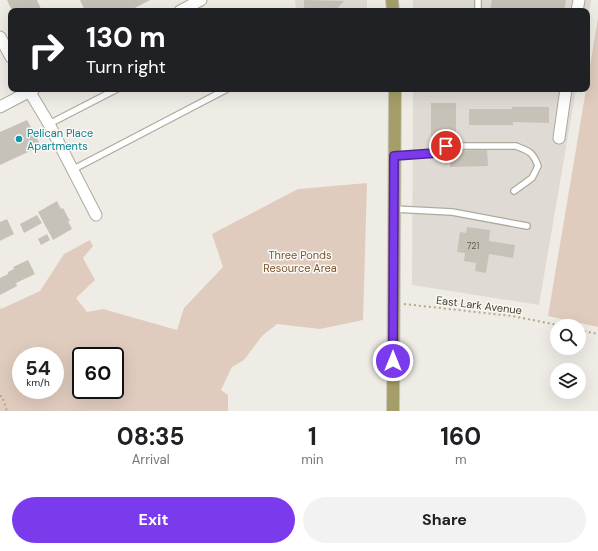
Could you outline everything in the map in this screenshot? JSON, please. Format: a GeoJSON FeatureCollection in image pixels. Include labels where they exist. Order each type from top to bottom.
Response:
{"type":"FeatureCollection","features":[{"type":"Feature","properties":{"kind":"main road"},"geometry":{"type":"LineString","coordinates":[[393,411],[395,92]]}},
{"type":"Feature","properties":{"kind":"street"},"geometry":{"type":"LineString","coordinates":[[186,8],[201,0]]}},
{"type":"Feature","properties":{"kind":"street"},"geometry":{"type":"LineString","coordinates":[[0,37],[8,52]]}},
{"type":"Feature","properties":{"kind":"street"},"geometry":{"type":"LineString","coordinates":[[0,107],[26,92]]}},
{"type":"Feature","properties":{"kind":"street"},"geometry":{"type":"LineString","coordinates":[[31,92],[96,215]]}},
{"type":"Feature","properties":{"kind":"street"},"geometry":{"type":"LineString","coordinates":[[559,138],[566,92]]}},
{"type":"Feature","properties":{"kind":"lane"},"geometry":{"type":"LineString","coordinates":[[49,124],[111,92]]}},
{"type":"Feature","properties":{"kind":"lane"},"geometry":{"type":"LineString","coordinates":[[72,170],[221,92]]}},
{"type":"Feature","properties":{"kind":"lane"},"geometry":{"type":"LineString","coordinates":[[394,156],[436,153],[446,146],[516,146],[527,150],[534,156],[538,166],[532,178],[514,191]]}},
{"type":"Feature","properties":{"kind":"lane"},"geometry":{"type":"LineString","coordinates":[[394,210],[452,212],[527,226]]}},
{"type":"Feature","properties":{"kind":"path","name":"East Lark Avenue"},"geometry":{"type":"LineString","coordinates":[[393,303],[512,316],[550,323]]}},
{"type":"Feature","properties":{"kind":"path"},"geometry":{"type":"LineString","coordinates":[[586,331],[598,334]]}},
{"type":"Feature","properties":{"kind":"path"},"geometry":{"type":"LineString","coordinates":[[0,396],[2,396],[7,411]]}},
{"type":"Feature","properties":{"kind":"shaded area"},"geometry":{"type":"Polygon","coordinates":[[[295,0],[367,0],[367,8],[296,8],[295,0]]]}},
{"type":"Feature","properties":{"kind":"shaded area"},"geometry":{"type":"Polygon","coordinates":[[[413,0],[591,0],[590,8],[413,8],[413,0]]]}},
{"type":"Feature","properties":{"kind":"shaded area"},"geometry":{"type":"Polygon","coordinates":[[[413,92],[575,92],[539,305],[412,285],[413,92]]]}},
{"type":"Feature","properties":{"kind":"green space"},"geometry":{"type":"Polygon","coordinates":[[[598,18],[598,327],[586,324],[586,319],[562,319],[548,316],[586,92],[590,92],[590,66],[598,18]]]}},
{"type":"Feature","properties":{"kind":"green space","name":"Three Ponds Resource Area"},"geometry":{"type":"Polygon","coordinates":[[[367,183],[363,320],[320,329],[277,324],[262,336],[244,360],[232,367],[221,390],[228,395],[228,411],[0,411],[0,307],[1,309],[40,291],[64,254],[90,240],[93,246],[83,258],[95,280],[76,298],[87,312],[103,309],[177,330],[184,308],[223,267],[212,234],[298,189],[367,183]]]}},
{"type":"Feature","properties":{"kind":"building"},"geometry":{"type":"Polygon","coordinates":[[[7,0],[37,0],[41,8],[11,8],[7,0]]]}},
{"type":"Feature","properties":{"kind":"building"},"geometry":{"type":"Polygon","coordinates":[[[80,0],[150,0],[135,8],[84,8],[80,0]]]}},
{"type":"Feature","properties":{"kind":"building"},"geometry":{"type":"Polygon","coordinates":[[[304,0],[344,1],[338,8],[304,8],[304,0]]]}},
{"type":"Feature","properties":{"kind":"building"},"geometry":{"type":"Polygon","coordinates":[[[492,0],[566,0],[565,8],[491,8],[492,0]]]}},
{"type":"Feature","properties":{"kind":"building"},"geometry":{"type":"Polygon","coordinates":[[[431,103],[456,103],[456,140],[431,140],[431,103]]]}},
{"type":"Feature","properties":{"kind":"building"},"geometry":{"type":"Polygon","coordinates":[[[512,107],[549,107],[549,123],[513,122],[513,125],[469,125],[469,109],[512,109],[512,107]]]}},
{"type":"Feature","properties":{"kind":"building","name":"Pelican Place Apartments"},"geometry":{"type":"Polygon","coordinates":[[[27,120],[41,146],[0,165],[0,132],[27,120]]]}},
{"type":"Feature","properties":{"kind":"building"},"geometry":{"type":"Polygon","coordinates":[[[487,150],[488,166],[450,167],[449,151],[487,150]]]}},
{"type":"Feature","properties":{"kind":"building"},"geometry":{"type":"Polygon","coordinates":[[[57,201],[61,209],[63,208],[70,221],[68,221],[72,229],[53,240],[38,212],[57,201]]]}},
{"type":"Feature","properties":{"kind":"building"},"geometry":{"type":"Polygon","coordinates":[[[37,215],[42,223],[24,233],[20,224],[37,215]]]}},
{"type":"Feature","properties":{"kind":"building"},"geometry":{"type":"Polygon","coordinates":[[[7,219],[14,234],[0,241],[0,222],[7,219]]]}},
{"type":"Feature","properties":{"kind":"building"},"geometry":{"type":"Polygon","coordinates":[[[467,227],[490,230],[489,241],[515,245],[513,258],[489,254],[486,273],[475,271],[476,263],[464,261],[465,253],[457,252],[460,232],[466,233],[467,227]]]}},
{"type":"Feature","properties":{"kind":"building"},"geometry":{"type":"Polygon","coordinates":[[[47,234],[50,240],[41,245],[38,239],[47,234]]]}},
{"type":"Feature","properties":{"kind":"building"},"geometry":{"type":"Polygon","coordinates":[[[28,260],[35,274],[16,283],[17,286],[0,295],[0,278],[14,269],[13,267],[28,260]]]}},
{"type":"Feature","properties":{"kind":"place","name":"Pelican Place Apartments"},"geometry":{"type":"Point","coordinates":[19,139]}},
{"type":"Feature","properties":{"kind":"route"},"geometry":{"type":"LineString","coordinates":[[393,361],[394,156],[436,153],[446,146]]}}]}
